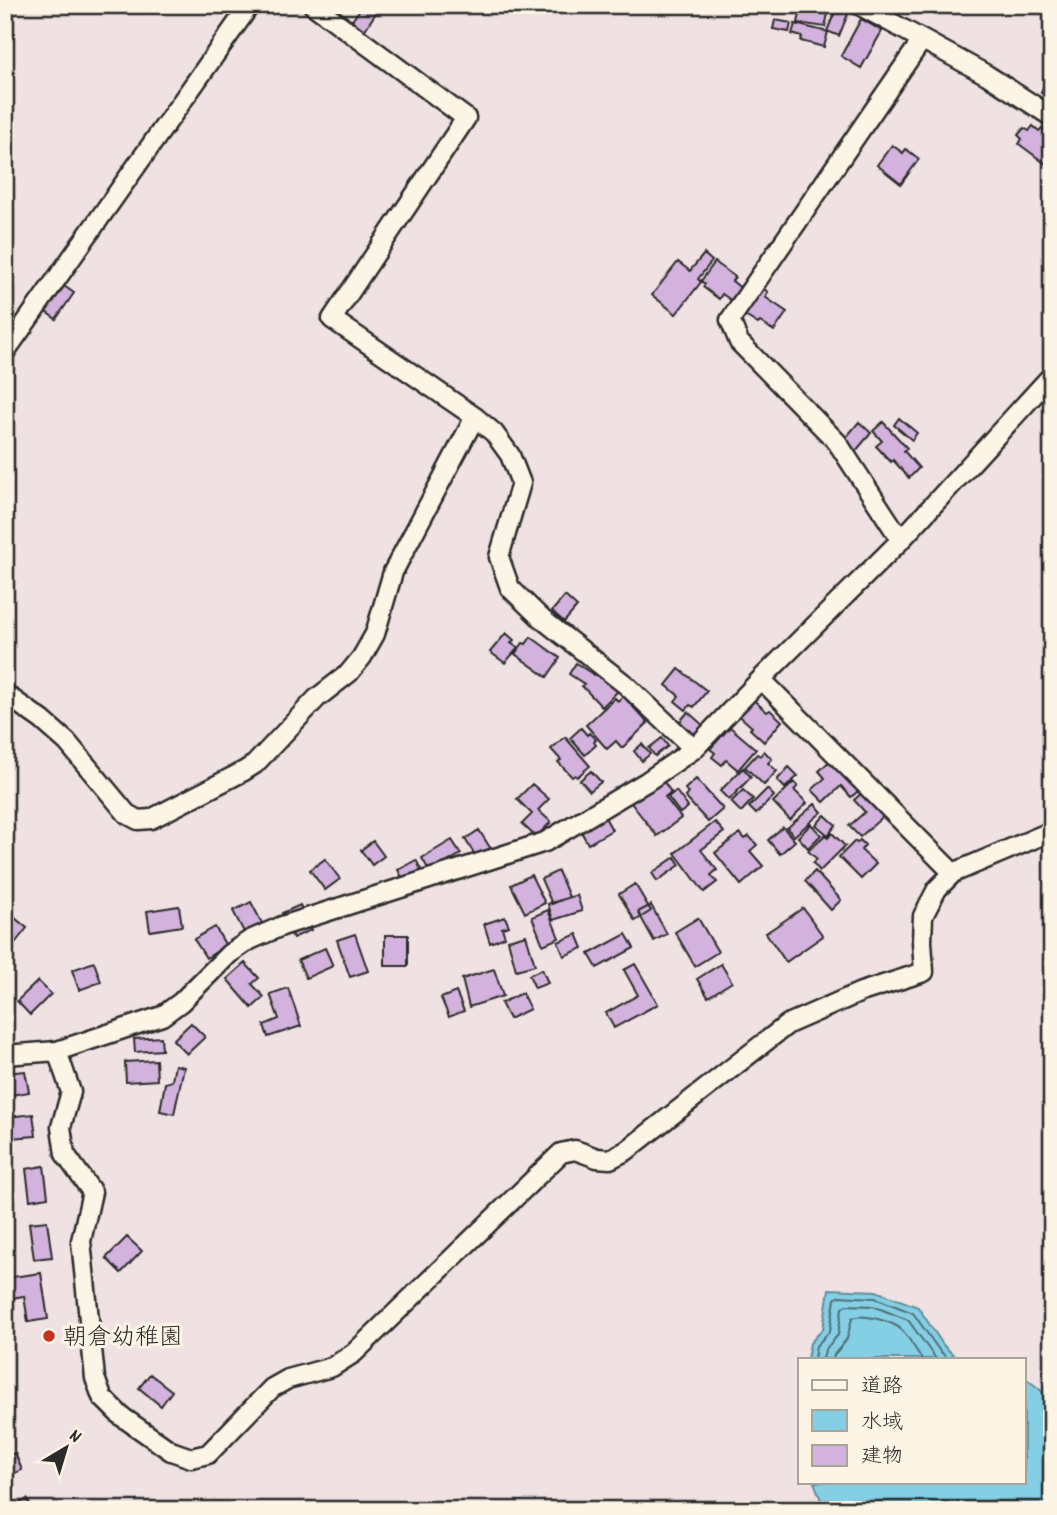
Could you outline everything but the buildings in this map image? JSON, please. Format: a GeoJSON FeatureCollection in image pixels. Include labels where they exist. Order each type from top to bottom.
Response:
{"type":"FeatureCollection","features":[{"type":"Feature","properties":{"kind":"street"},"geometry":{"type":"LineString","coordinates":[[5,352],[250,5]]}},
{"type":"Feature","properties":{"kind":"street"},"geometry":{"type":"LineString","coordinates":[[313,5],[466,118],[332,318],[494,433],[510,455],[522,483],[499,557],[510,588],[541,619],[626,685],[694,749]]}},
{"type":"Feature","properties":{"kind":"street"},"geometry":{"type":"LineString","coordinates":[[859,5],[987,75],[1052,117]]}},
{"type":"Feature","properties":{"kind":"street"},"geometry":{"type":"LineString","coordinates":[[901,540],[837,442],[739,342],[730,320],[922,40]]}},
{"type":"Feature","properties":{"kind":"street"},"geometry":{"type":"LineString","coordinates":[[5,1055],[57,1051],[162,1016],[181,1002],[229,954],[250,940],[282,926],[545,842],[646,782],[694,749],[901,540],[1052,375]]}},
{"type":"Feature","properties":{"kind":"street"},"geometry":{"type":"LineString","coordinates":[[5,694],[67,742],[127,814],[138,820],[151,819],[244,771],[255,764],[317,698],[349,673],[362,657],[375,634],[393,572],[475,417]]}},
{"type":"Feature","properties":{"kind":"street"},"geometry":{"type":"LineString","coordinates":[[761,679],[953,873]]}},
{"type":"Feature","properties":{"kind":"street"},"geometry":{"type":"LineString","coordinates":[[57,1051],[71,1092],[61,1127],[65,1154],[92,1192],[81,1241],[95,1378],[102,1396],[121,1416],[171,1451],[191,1458],[208,1454],[272,1388],[288,1379],[332,1367],[354,1353],[561,1153],[575,1150],[597,1158],[610,1159],[626,1151],[788,1024],[861,992],[924,972],[923,916],[937,889],[953,873],[1052,831]]}},
{"type":"Feature","properties":{"kind":"water"},"geometry":{"type":"Polygon","coordinates":[[[829,1289],[876,1291],[918,1307],[944,1346],[957,1358],[807,1358],[810,1343],[823,1329],[829,1289]]]}},
{"type":"Feature","properties":{"kind":"water"},"geometry":{"type":"Polygon","coordinates":[[[1026,1379],[1052,1396],[1052,1510],[825,1510],[815,1484],[1026,1484],[1026,1379]]]}},
{"type":"Feature","properties":{"kind":"place","name":"朝倉幼稚園"},"geometry":{"type":"Point","coordinates":[49,1336]}}]}
